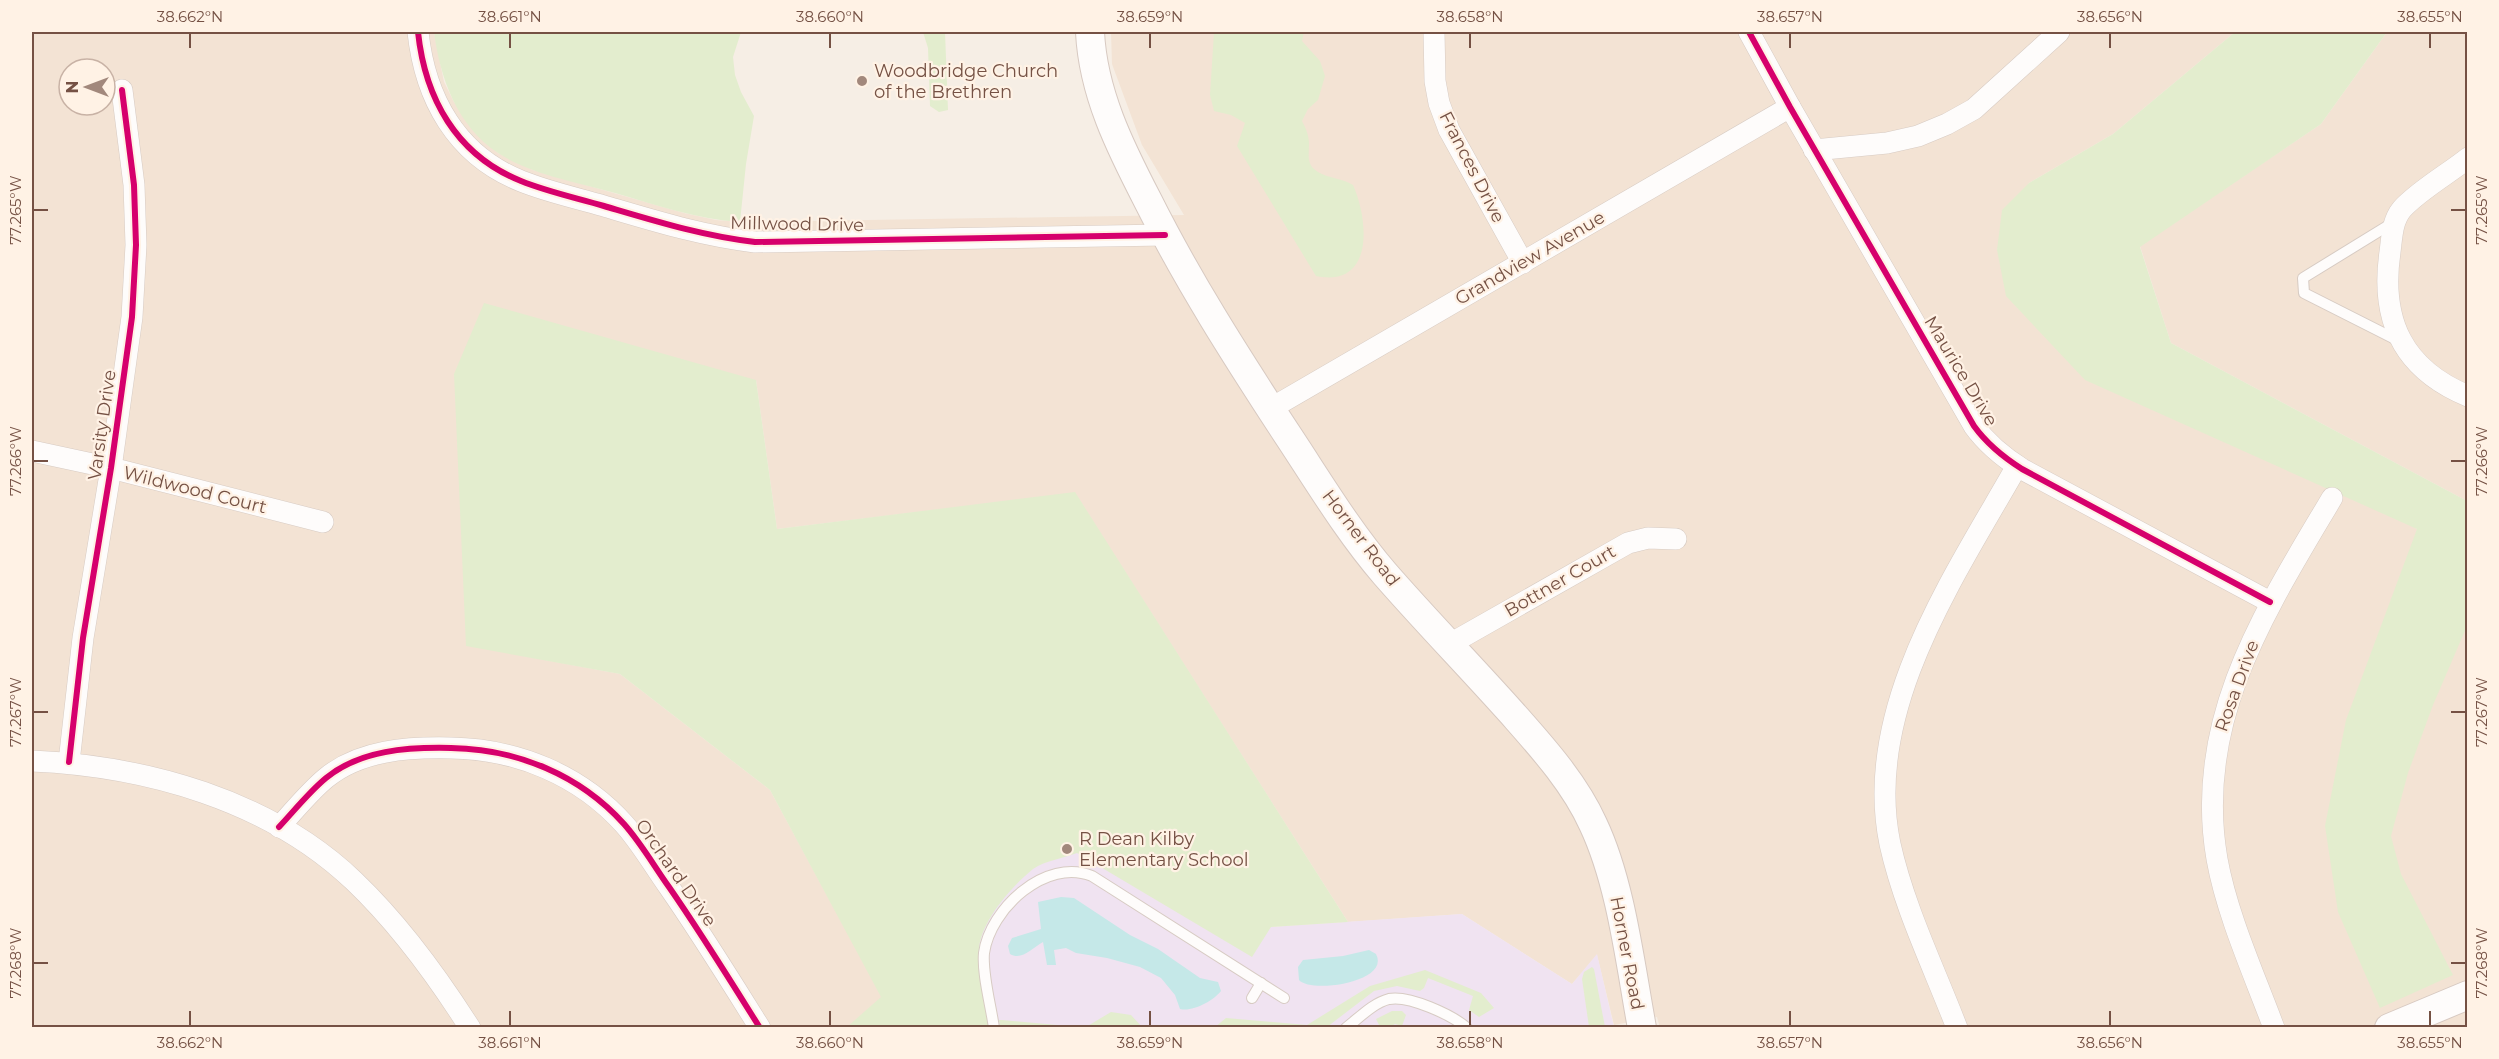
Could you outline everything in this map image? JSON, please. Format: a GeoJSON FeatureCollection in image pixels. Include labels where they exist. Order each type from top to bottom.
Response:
{"type":"FeatureCollection","features":[{"type":"Feature","properties":{"kind":"main road","name":"Horner Road"},"geometry":{"type":"LineString","coordinates":[[1090,32],[1094,69],[1107,114],[1165,235],[1208,311],[1270,409],[1337,510],[1384,572],[1531,735],[1581,801],[1593,823],[1617,898],[1642,1028]]}},
{"type":"Feature","properties":{"kind":"main road"},"geometry":{"type":"LineString","coordinates":[[2389,1028],[2468,995]]}},
{"type":"Feature","properties":{"kind":"street","name":"Millwood Drive"},"geometry":{"type":"LineString","coordinates":[[418,32],[426,76],[437,105],[451,129],[477,157],[522,181],[679,229],[756,242],[1165,235]]}},
{"type":"Feature","properties":{"kind":"street","name":"Frances Drive"},"geometry":{"type":"LineString","coordinates":[[1434,32],[1435,81],[1439,103],[1449,130],[1523,263]]}},
{"type":"Feature","properties":{"kind":"street","name":"Maurice Drive"},"geometry":{"type":"LineString","coordinates":[[1749,32],[1814,150],[1974,426],[2001,455],[2017,466],[2270,602]]}},
{"type":"Feature","properties":{"kind":"street"},"geometry":{"type":"LineString","coordinates":[[1814,150],[1887,143],[1918,136],[1947,124],[1974,109],[2059,32]]}},
{"type":"Feature","properties":{"kind":"street","name":"Varsity Drive"},"geometry":{"type":"LineString","coordinates":[[69,762],[83,639],[111,468],[132,317],[136,245],[133,173],[122,90]]}},
{"type":"Feature","properties":{"kind":"street","name":"Grandview Avenue"},"geometry":{"type":"LineString","coordinates":[[1270,409],[1790,107]]}},
{"type":"Feature","properties":{"kind":"street"},"geometry":{"type":"LineString","coordinates":[[2468,159],[2402,209],[2394,222],[2388,264],[2389,299],[2393,321],[2402,342],[2414,361],[2427,374],[2445,387],[2468,396]]}},
{"type":"Feature","properties":{"kind":"street","name":"Wildwood Court"},"geometry":{"type":"LineString","coordinates":[[32,451],[111,468],[323,522]]}},
{"type":"Feature","properties":{"kind":"street"},"geometry":{"type":"LineString","coordinates":[[1957,1028],[1898,878],[1886,806],[1886,769],[1890,733],[1902,691],[1924,637],[1952,580],[2017,466]]}},
{"type":"Feature","properties":{"kind":"street","name":"Rosa Drive"},"geometry":{"type":"LineString","coordinates":[[2274,1028],[2226,897],[2213,828],[2212,783],[2217,743],[2227,702],[2270,602],[2332,498]]}},
{"type":"Feature","properties":{"kind":"street","name":"Bottner Court"},"geometry":{"type":"LineString","coordinates":[[1450,644],[1628,543],[1648,538],[1676,539]]}},
{"type":"Feature","properties":{"kind":"street","name":"Orchard Drive"},"geometry":{"type":"LineString","coordinates":[[279,827],[326,778],[345,765],[363,758],[388,752],[426,748],[463,748],[500,754],[538,764],[565,776],[586,789],[626,826],[689,916],[760,1028]]}},
{"type":"Feature","properties":{"kind":"street"},"geometry":{"type":"LineString","coordinates":[[32,761],[69,762],[122,770],[184,786],[228,802],[279,827],[317,852],[354,881],[396,927],[435,976],[470,1028]]}},
{"type":"Feature","properties":{"kind":"lane"},"geometry":{"type":"LineString","coordinates":[[2394,222],[2303,278],[2304,292],[2402,342]]}},
{"type":"Feature","properties":{"kind":"lane"},"geometry":{"type":"LineString","coordinates":[[994,1028],[984,958],[993,924],[1010,902],[1024,891],[1050,876],[1069,871],[1092,876],[1284,998]]}},
{"type":"Feature","properties":{"kind":"lane"},"geometry":{"type":"LineString","coordinates":[[1252,998],[1261,983]]}},
{"type":"Feature","properties":{"kind":"lane"},"geometry":{"type":"LineString","coordinates":[[1346,1028],[1374,1005],[1394,999],[1413,1002],[1445,1014],[1467,1028]]}},
{"type":"Feature","properties":{"kind":"shaded area"},"geometry":{"type":"Polygon","coordinates":[[[32,32],[434,32],[444,82],[454,102],[480,137],[498,153],[533,170],[684,213],[716,220],[740,222],[1184,215],[1142,145],[1112,64],[1111,32],[2235,32],[2113,134],[2029,183],[1997,250],[2417,529],[2467,553],[2467,1027],[1660,1028],[1657,1017],[1614,1025],[1597,955],[1572,984],[1462,914],[1348,922],[1075,493],[777,529],[756,380],[466,645],[620,674],[770,790],[882,997],[847,1028],[32,1027],[32,32]]]}},
{"type":"Feature","properties":{"kind":"shaded area"},"geometry":{"type":"Polygon","coordinates":[[[2387,32],[2467,32],[2467,501],[2171,343],[2140,246],[2321,124],[2387,32]]]}},
{"type":"Feature","properties":{"kind":"shaded area","name":"R Dean Kilby Elementary School"},"geometry":{"type":"Polygon","coordinates":[[[1033,784],[1271,927],[1462,914],[1572,984],[1597,954],[1614,1027],[847,1028],[923,962],[1033,784]]]}},
{"type":"Feature","properties":{"kind":"green space"},"geometry":{"type":"Polygon","coordinates":[[[434,32],[741,32],[733,57],[735,75],[754,116],[740,222],[692,215],[555,177],[525,167],[498,153],[472,129],[453,100],[441,67],[434,32]]]}},
{"type":"Feature","properties":{"kind":"green space"},"geometry":{"type":"Polygon","coordinates":[[[923,32],[945,32],[948,110],[939,112],[930,106],[928,48],[923,32]]]}},
{"type":"Feature","properties":{"kind":"green space"},"geometry":{"type":"Polygon","coordinates":[[[1214,32],[1304,32],[1302,41],[1320,61],[1325,76],[1318,100],[1308,109],[1302,121],[1308,138],[1310,163],[1318,172],[1353,185],[1362,216],[1364,233],[1362,249],[1357,262],[1348,272],[1335,277],[1316,276],[1237,146],[1245,123],[1231,115],[1214,111],[1210,95],[1214,32]]]}},
{"type":"Feature","properties":{"kind":"green space"},"geometry":{"type":"Polygon","coordinates":[[[2235,32],[2387,32],[2321,124],[2140,247],[2171,343],[2467,501],[2467,626],[2433,705],[2408,773],[2391,836],[2401,874],[2453,975],[2380,1008],[2338,912],[2325,826],[2346,720],[2417,529],[2085,380],[2006,296],[1997,250],[2002,210],[2029,183],[2113,134],[2235,32]]]}},
{"type":"Feature","properties":{"kind":"green space"},"geometry":{"type":"Polygon","coordinates":[[[484,303],[756,380],[777,529],[1075,492],[1348,922],[1271,927],[1252,957],[1077,853],[1033,869],[1007,894],[985,927],[981,938],[979,959],[989,1027],[847,1027],[881,997],[770,790],[620,674],[466,646],[454,374],[484,303]]]}},
{"type":"Feature","properties":{"kind":"green space"},"geometry":{"type":"Polygon","coordinates":[[[1592,967],[1605,1027],[1589,1027],[1582,979],[1584,972],[1592,967]]]}},
{"type":"Feature","properties":{"kind":"green space"},"geometry":{"type":"Polygon","coordinates":[[[1425,970],[1481,993],[1494,1008],[1479,1017],[1469,1010],[1473,996],[1428,978],[1424,988],[1420,991],[1397,986],[1374,991],[1327,1027],[1215,1027],[1226,1018],[1307,1025],[1370,986],[1425,970]]]}},
{"type":"Feature","properties":{"kind":"green space"},"geometry":{"type":"Polygon","coordinates":[[[1392,1011],[1402,1011],[1406,1015],[1402,1026],[1395,1024],[1390,1027],[1380,1027],[1376,1019],[1392,1011]]]}},
{"type":"Feature","properties":{"kind":"green space"},"geometry":{"type":"Polygon","coordinates":[[[1111,1012],[1131,1015],[1142,1027],[1086,1027],[1111,1012]]]}},
{"type":"Feature","properties":{"kind":"green space"},"geometry":{"type":"Polygon","coordinates":[[[999,1020],[1002,1020],[1079,1027],[1000,1027],[999,1020]]]}},
{"type":"Feature","properties":{"kind":"water"},"geometry":{"type":"Polygon","coordinates":[[[1061,897],[1074,898],[1130,935],[1158,949],[1200,978],[1218,982],[1221,991],[1202,1005],[1191,1009],[1180,1009],[1175,995],[1161,978],[1140,967],[1076,953],[1066,948],[1054,950],[1056,965],[1047,965],[1043,942],[1023,955],[1010,954],[1008,946],[1012,938],[1041,929],[1038,902],[1061,897]]]}},
{"type":"Feature","properties":{"kind":"water"},"geometry":{"type":"Polygon","coordinates":[[[1369,950],[1376,954],[1377,964],[1372,972],[1361,978],[1348,983],[1318,986],[1299,980],[1298,967],[1303,960],[1343,956],[1369,950]]]}},
{"type":"Feature","properties":{"kind":"cycle path"},"geometry":{"type":"LineString","coordinates":[[418,32],[428,79],[437,101],[448,122],[478,156],[498,170],[531,185],[660,222],[698,232],[755,242],[1165,235]]}},
{"type":"Feature","properties":{"kind":"cycle path"},"geometry":{"type":"LineString","coordinates":[[1749,32],[1974,426],[1984,439],[2022,469],[2270,602]]}},
{"type":"Feature","properties":{"kind":"cycle path"},"geometry":{"type":"LineString","coordinates":[[69,762],[83,638],[111,468],[132,317],[136,245],[134,185],[122,90]]}},
{"type":"Feature","properties":{"kind":"cycle path"},"geometry":{"type":"LineString","coordinates":[[279,827],[326,778],[354,761],[385,752],[435,748],[476,750],[500,753],[546,768],[588,792],[607,807],[630,831],[760,1028]]}},
{"type":"Feature","properties":{"kind":"place","name":"Woodbridge Church of the Brethren"},"geometry":{"type":"Point","coordinates":[862,81]}},
{"type":"Feature","properties":{"kind":"place","name":"R Dean Kilby Elementary School"},"geometry":{"type":"Point","coordinates":[1067,849]}}]}
